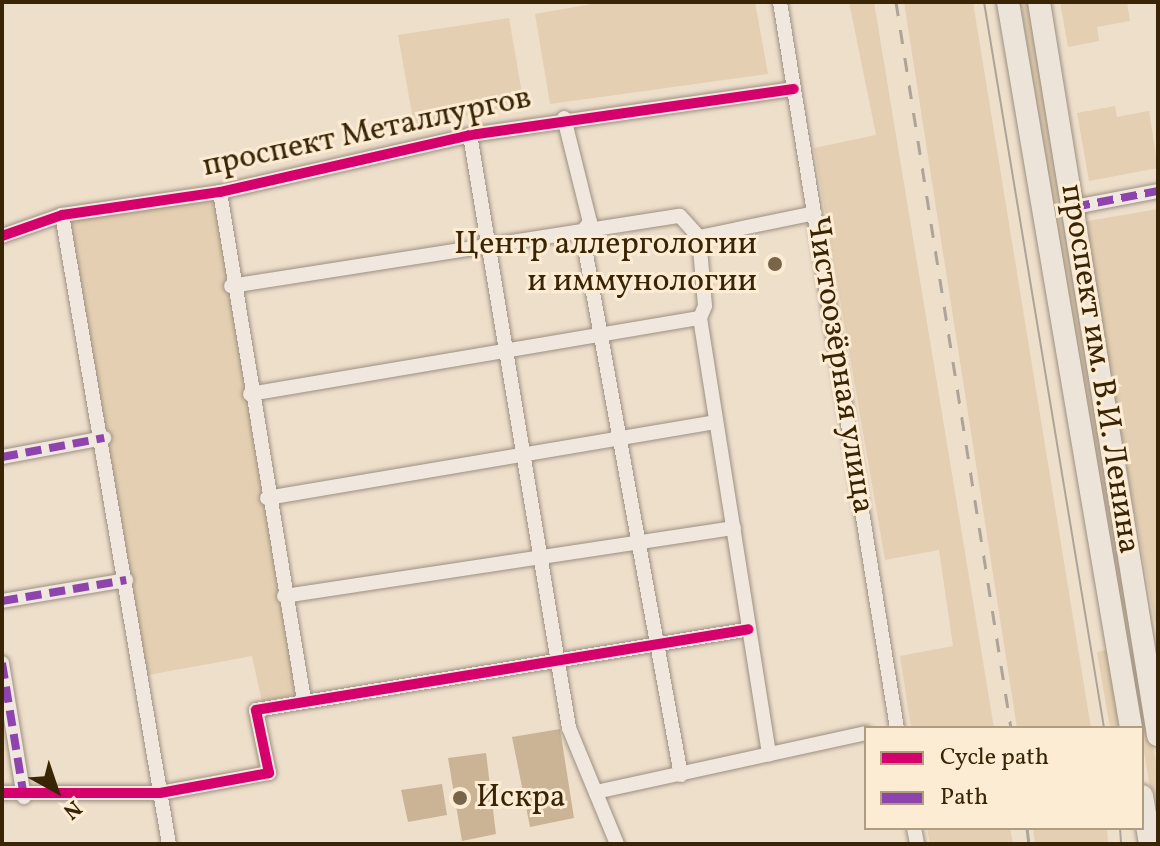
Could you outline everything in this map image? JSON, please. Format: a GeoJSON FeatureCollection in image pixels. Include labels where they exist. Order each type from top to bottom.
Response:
{"type":"FeatureCollection","features":[{"type":"Feature","properties":{"kind":"main road","name":"проспект им. В.И. Ленина"},"geometry":{"type":"LineString","coordinates":[[1008,2],[1131,726]]}},
{"type":"Feature","properties":{"kind":"main road","name":"проспект им. В.И. Ленина"},"geometry":{"type":"LineString","coordinates":[[1039,2],[1150,638],[1158,735]]}},
{"type":"Feature","properties":{"kind":"main road"},"geometry":{"type":"LineString","coordinates":[[1117,645],[1150,638]]}},
{"type":"Feature","properties":{"kind":"main road"},"geometry":{"type":"LineString","coordinates":[[1144,808],[1150,844]]}},
{"type":"Feature","properties":{"kind":"street","name":"Чистоозёрная улица"},"geometry":{"type":"LineString","coordinates":[[780,2],[894,726]]}},
{"type":"Feature","properties":{"kind":"street","name":"проспект Металлургов"},"geometry":{"type":"LineString","coordinates":[[2,236],[62,215],[220,192],[470,135],[564,118],[794,89]]}},
{"type":"Feature","properties":{"kind":"street"},"geometry":{"type":"LineString","coordinates":[[564,118],[590,222],[582,232],[681,775]]}},
{"type":"Feature","properties":{"kind":"street"},"geometry":{"type":"LineString","coordinates":[[470,135],[491,246],[569,728],[617,844]]}},
{"type":"Feature","properties":{"kind":"street"},"geometry":{"type":"LineString","coordinates":[[1074,207],[1158,191]]}},
{"type":"Feature","properties":{"kind":"street"},"geometry":{"type":"LineString","coordinates":[[220,192],[231,286],[304,700]]}},
{"type":"Feature","properties":{"kind":"street"},"geometry":{"type":"LineString","coordinates":[[699,237],[815,213]]}},
{"type":"Feature","properties":{"kind":"street"},"geometry":{"type":"LineString","coordinates":[[62,215],[104,438],[169,844]]}},
{"type":"Feature","properties":{"kind":"street"},"geometry":{"type":"LineString","coordinates":[[231,286],[680,216],[699,237],[705,306],[700,318],[714,422],[734,528],[769,755]]}},
{"type":"Feature","properties":{"kind":"street"},"geometry":{"type":"LineString","coordinates":[[250,394],[507,351],[600,332],[700,318]]}},
{"type":"Feature","properties":{"kind":"street"},"geometry":{"type":"LineString","coordinates":[[267,498],[714,422]]}},
{"type":"Feature","properties":{"kind":"street"},"geometry":{"type":"LineString","coordinates":[[2,457],[104,438]]}},
{"type":"Feature","properties":{"kind":"street"},"geometry":{"type":"LineString","coordinates":[[284,596],[734,528]]}},
{"type":"Feature","properties":{"kind":"street"},"geometry":{"type":"LineString","coordinates":[[2,601],[126,580]]}},
{"type":"Feature","properties":{"kind":"street"},"geometry":{"type":"LineString","coordinates":[[2,793],[24,797],[160,793],[269,773],[256,710],[557,656],[748,629]]}},
{"type":"Feature","properties":{"kind":"street"},"geometry":{"type":"LineString","coordinates":[[2,663],[24,797]]}},
{"type":"Feature","properties":{"kind":"street"},"geometry":{"type":"LineString","coordinates":[[596,792],[864,733]]}},
{"type":"Feature","properties":{"kind":"shaded area"},"geometry":{"type":"Polygon","coordinates":[[[603,2],[755,2],[768,74],[550,104],[535,14],[603,2]]]}},
{"type":"Feature","properties":{"kind":"shaded area"},"geometry":{"type":"Polygon","coordinates":[[[849,2],[874,2],[994,726],[911,726],[900,656],[953,646],[939,550],[885,560],[814,148],[876,135],[849,2]]]}},
{"type":"Feature","properties":{"kind":"shaded area"},"geometry":{"type":"Polygon","coordinates":[[[904,2],[973,2],[1091,726],[1017,726],[904,2]]]}},
{"type":"Feature","properties":{"kind":"shaded area"},"geometry":{"type":"Polygon","coordinates":[[[1020,2],[1031,2],[1131,634],[1116,583],[1020,2]]]}},
{"type":"Feature","properties":{"kind":"shaded area"},"geometry":{"type":"Polygon","coordinates":[[[1060,2],[1127,2],[1130,21],[1097,27],[1099,41],[1068,47],[1060,2]]]}},
{"type":"Feature","properties":{"kind":"shaded area"},"geometry":{"type":"Polygon","coordinates":[[[509,18],[524,105],[414,125],[398,35],[509,18]]]}},
{"type":"Feature","properties":{"kind":"shaded area"},"geometry":{"type":"Polygon","coordinates":[[[1115,106],[1117,117],[1149,111],[1158,168],[1089,181],[1077,113],[1115,106]]]}},
{"type":"Feature","properties":{"kind":"shaded area"},"geometry":{"type":"Polygon","coordinates":[[[214,193],[297,694],[262,702],[252,656],[143,676],[62,218],[214,193]]]}},
{"type":"Feature","properties":{"kind":"shaded area"},"geometry":{"type":"Polygon","coordinates":[[[1158,209],[1158,622],[1155,623],[1082,222],[1158,209]]]}},
{"type":"Feature","properties":{"kind":"shaded area"},"geometry":{"type":"Polygon","coordinates":[[[1107,650],[1119,726],[1110,726],[1097,652],[1107,650]]]}},
{"type":"Feature","properties":{"kind":"shaded area"},"geometry":{"type":"Polygon","coordinates":[[[1134,650],[1158,772],[1158,835],[1144,751],[1144,726],[1140,726],[1128,656],[1134,650]]]}},
{"type":"Feature","properties":{"kind":"shaded area","name":"Искра"},"geometry":{"type":"Polygon","coordinates":[[[560,729],[574,818],[530,827],[512,737],[560,729]]]}},
{"type":"Feature","properties":{"kind":"shaded area","name":"Искра"},"geometry":{"type":"Polygon","coordinates":[[[486,753],[496,834],[462,841],[448,758],[486,753]]]}},
{"type":"Feature","properties":{"kind":"shaded area","name":"Искра"},"geometry":{"type":"Polygon","coordinates":[[[442,784],[447,815],[408,822],[401,790],[442,784]]]}},
{"type":"Feature","properties":{"kind":"shaded area"},"geometry":{"type":"Polygon","coordinates":[[[927,830],[1010,830],[1013,844],[930,844],[927,830]]]}},
{"type":"Feature","properties":{"kind":"shaded area"},"geometry":{"type":"Polygon","coordinates":[[[1033,830],[1107,830],[1108,844],[1035,844],[1033,830]]]}},
{"type":"Feature","properties":{"kind":"tram line"},"geometry":{"type":"LineString","coordinates":[[984,2],[1104,726]]}},
{"type":"Feature","properties":{"kind":"tram line"},"geometry":{"type":"LineString","coordinates":[[1120,830],[1121,844]]}},
{"type":"Feature","properties":{"kind":"railway"},"geometry":{"type":"LineString","coordinates":[[896,2],[1011,726]]}},
{"type":"Feature","properties":{"kind":"railway"},"geometry":{"type":"LineString","coordinates":[[1027,830],[1029,844]]}},
{"type":"Feature","properties":{"kind":"marked path"},"geometry":{"type":"LineString","coordinates":[[1074,207],[1158,191]]}},
{"type":"Feature","properties":{"kind":"marked path"},"geometry":{"type":"LineString","coordinates":[[2,457],[104,438]]}},
{"type":"Feature","properties":{"kind":"marked path"},"geometry":{"type":"LineString","coordinates":[[2,601],[126,580]]}},
{"type":"Feature","properties":{"kind":"marked path"},"geometry":{"type":"LineString","coordinates":[[2,663],[24,797]]}},
{"type":"Feature","properties":{"kind":"cycle path"},"geometry":{"type":"LineString","coordinates":[[2,236],[62,215],[220,192],[470,135],[794,89]]}},
{"type":"Feature","properties":{"kind":"cycle path"},"geometry":{"type":"LineString","coordinates":[[2,793],[160,793],[269,773],[256,710],[748,629]]}},
{"type":"Feature","properties":{"kind":"place","name":"Центр аллергологии и иммунологии"},"geometry":{"type":"Point","coordinates":[775,264]}},
{"type":"Feature","properties":{"kind":"place","name":"Искра"},"geometry":{"type":"Point","coordinates":[460,798]}}]}
